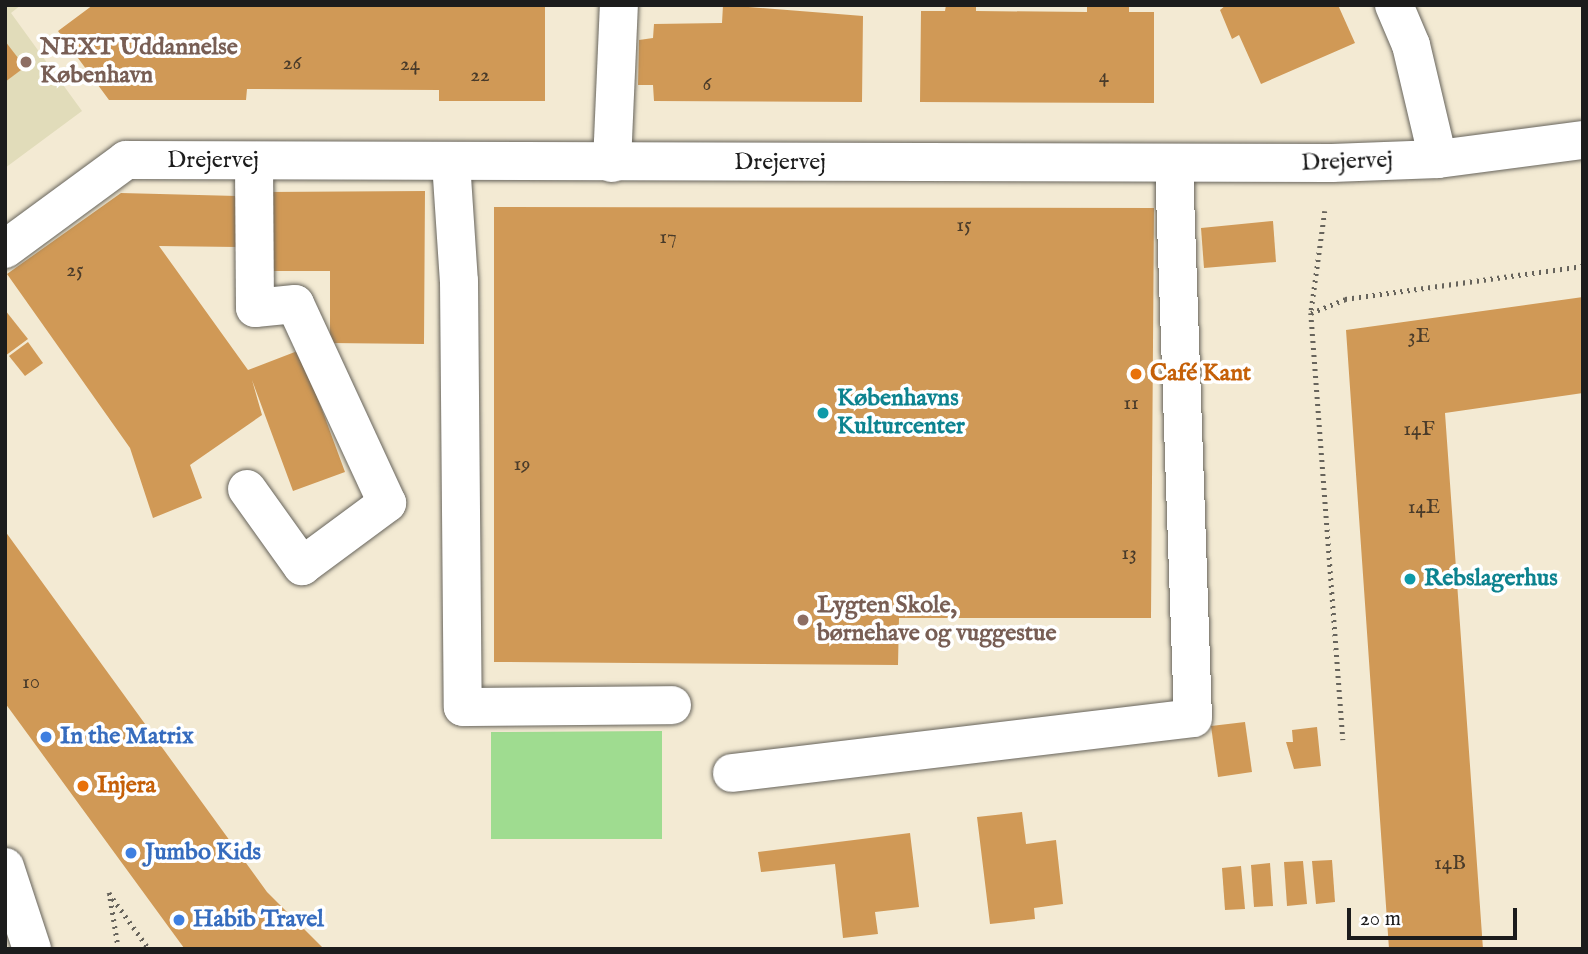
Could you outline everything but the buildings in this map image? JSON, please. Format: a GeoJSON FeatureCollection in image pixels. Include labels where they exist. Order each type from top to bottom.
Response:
{"type":"FeatureCollection","features":[{"type":"Feature","properties":{"kind":"street"},"geometry":{"type":"LineString","coordinates":[[612,163],[619,5]]}},
{"type":"Feature","properties":{"kind":"street"},"geometry":{"type":"LineString","coordinates":[[1394,5],[1411,45],[1438,159]]}},
{"type":"Feature","properties":{"kind":"street","name":"Drejervej"},"geometry":{"type":"LineString","coordinates":[[5,249],[126,160],[1332,163],[1438,159],[1583,140]]}},
{"type":"Feature","properties":{"kind":"street"},"geometry":{"type":"LineString","coordinates":[[247,489],[302,566],[387,503],[295,304],[256,308],[254,161]]}},
{"type":"Feature","properties":{"kind":"street"},"geometry":{"type":"LineString","coordinates":[[451,162],[459,281],[463,707],[672,705]]}},
{"type":"Feature","properties":{"kind":"street"},"geometry":{"type":"LineString","coordinates":[[732,773],[1193,718],[1174,164]]}},
{"type":"Feature","properties":{"kind":"street"},"geometry":{"type":"LineString","coordinates":[[5,867],[32,949]]}},
{"type":"Feature","properties":{"kind":"path"},"geometry":{"type":"LineString","coordinates":[[1332,163],[1311,313],[1343,740]]}},
{"type":"Feature","properties":{"kind":"path"},"geometry":{"type":"LineString","coordinates":[[1311,313],[1345,299],[1583,266]]}},
{"type":"Feature","properties":{"kind":"path"},"geometry":{"type":"LineString","coordinates":[[118,949],[109,892],[149,949]]}},
{"type":"Feature","properties":{"kind":"shaded area","name":"NEXT Uddannelse København"},"geometry":{"type":"Polygon","coordinates":[[[5,5],[21,5],[11,13],[82,111],[5,168],[5,5]]]}},
{"type":"Feature","properties":{"kind":"green space"},"geometry":{"type":"Polygon","coordinates":[[[662,731],[662,839],[491,839],[491,732],[662,731]]]}},
{"type":"Feature","properties":{"kind":"place","name":"NEXT Uddannelse København"},"geometry":{"type":"Point","coordinates":[26,62]}},
{"type":"Feature","properties":{"kind":"place","name":"Café Kant"},"geometry":{"type":"Point","coordinates":[1136,374]}},
{"type":"Feature","properties":{"kind":"place","name":"Københavns Kulturcenter"},"geometry":{"type":"Point","coordinates":[823,413]}},
{"type":"Feature","properties":{"kind":"place","name":"Rebslagerhus"},"geometry":{"type":"Point","coordinates":[1410,579]}},
{"type":"Feature","properties":{"kind":"place","name":"Lygten Skole, børnehave og vuggestue"},"geometry":{"type":"Point","coordinates":[803,620]}},
{"type":"Feature","properties":{"kind":"place","name":"In the Matrix"},"geometry":{"type":"Point","coordinates":[46,737]}},
{"type":"Feature","properties":{"kind":"place","name":"Injera"},"geometry":{"type":"Point","coordinates":[83,786]}},
{"type":"Feature","properties":{"kind":"place","name":"Jumbo Kids"},"geometry":{"type":"Point","coordinates":[131,853]}},
{"type":"Feature","properties":{"kind":"place","name":"Habib Travel"},"geometry":{"type":"Point","coordinates":[179,920]}}]}
